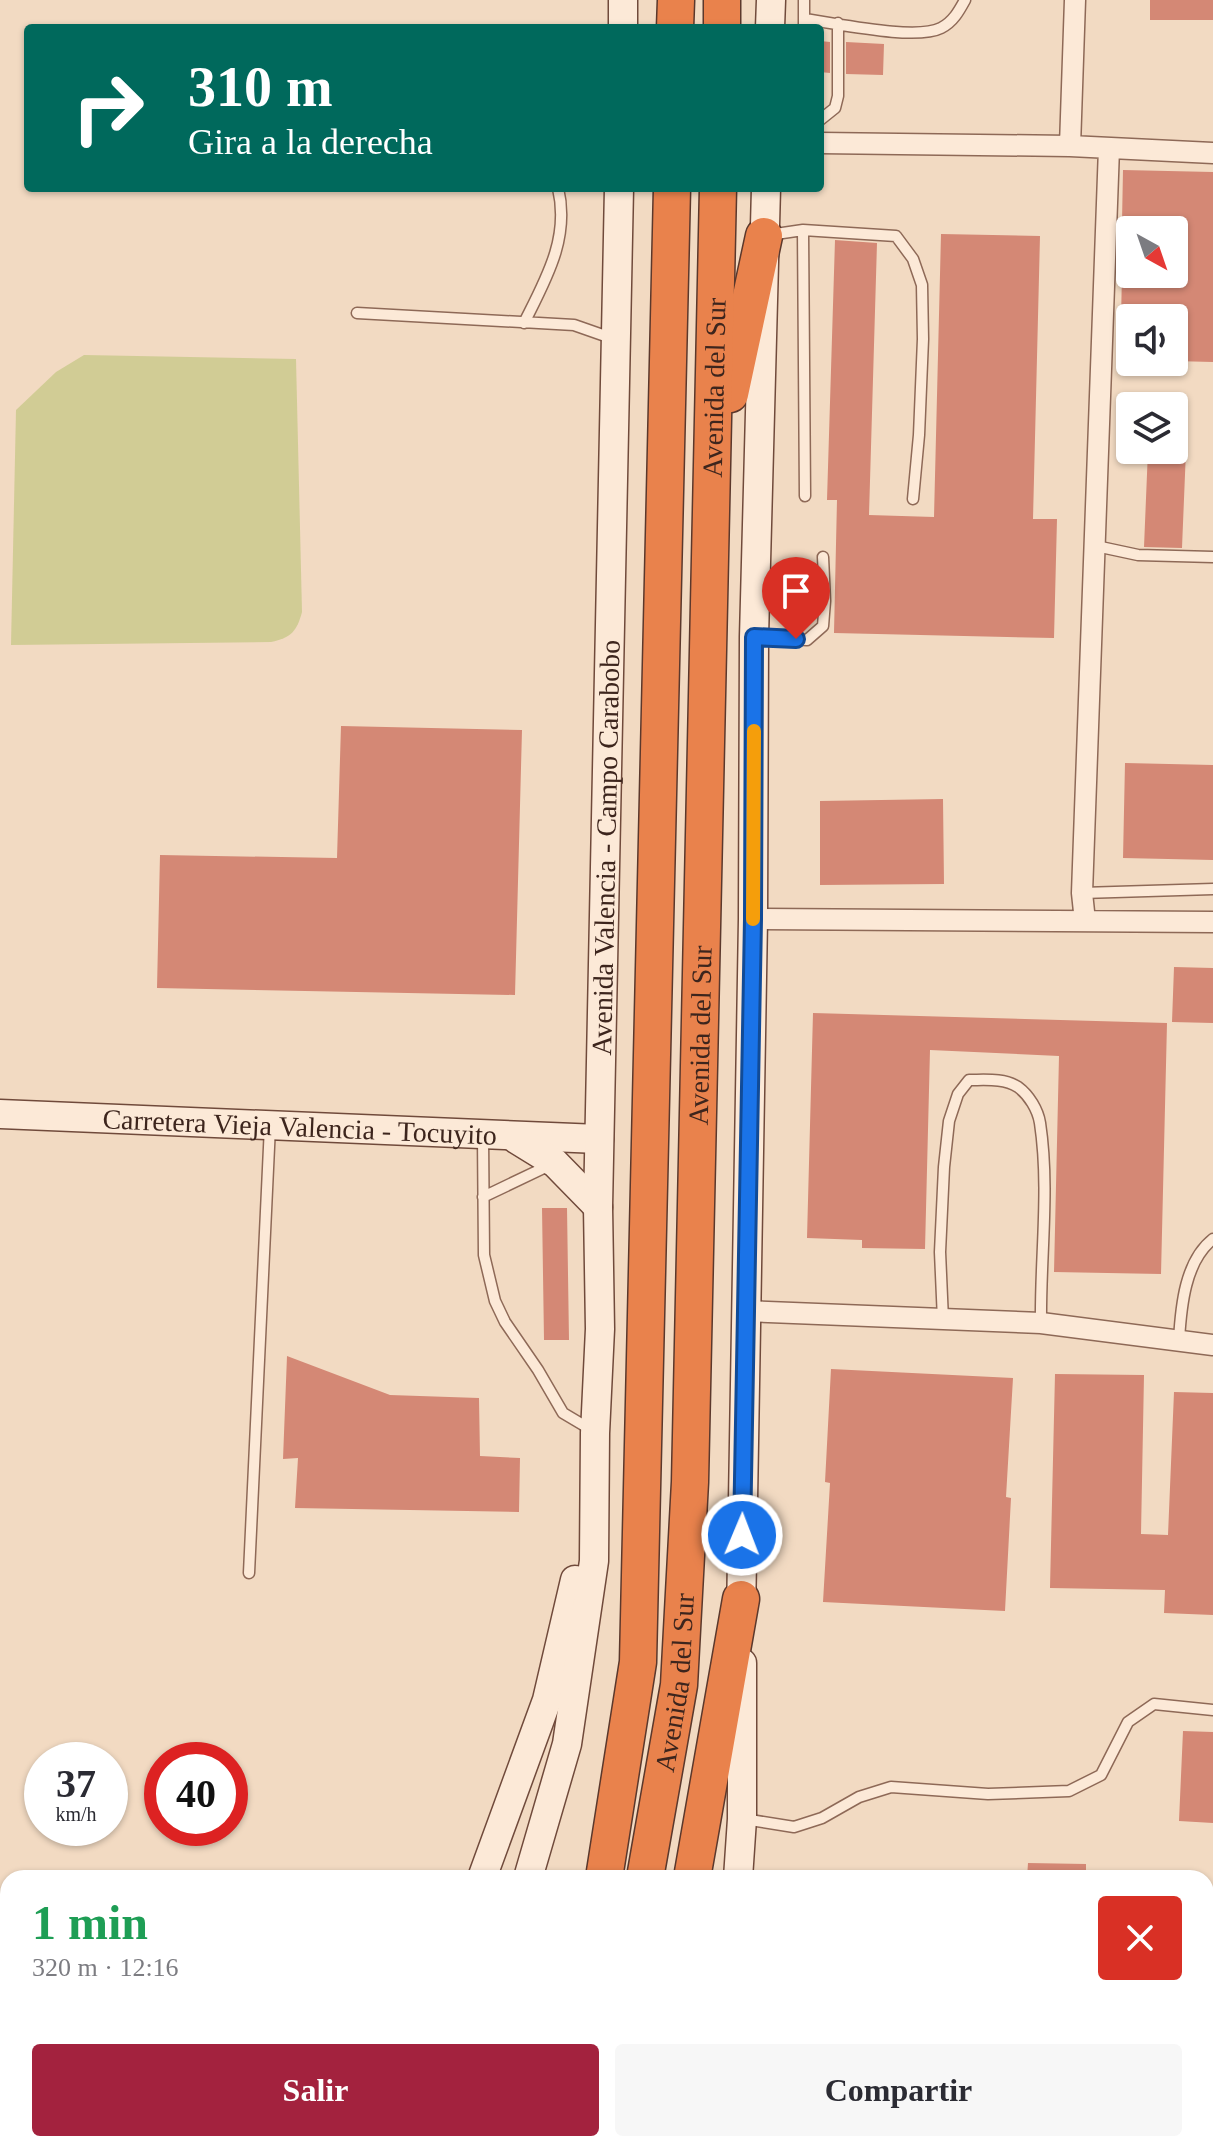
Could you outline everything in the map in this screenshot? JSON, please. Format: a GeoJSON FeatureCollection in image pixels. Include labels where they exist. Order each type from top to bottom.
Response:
{"type":"FeatureCollection","features":[{"type":"Feature","properties":{"kind":"highway"},"geometry":{"type":"LineString","coordinates":[[675,24],[676,0]]}},
{"type":"Feature","properties":{"kind":"highway"},"geometry":{"type":"LineString","coordinates":[[722,0],[722,24]]}},
{"type":"Feature","properties":{"kind":"highway","name":"Avenida del Sur"},"geometry":{"type":"LineString","coordinates":[[605,1870],[638,1662],[672,192]]}},
{"type":"Feature","properties":{"kind":"highway","name":"Avenida del Sur"},"geometry":{"type":"LineString","coordinates":[[646,1870],[679,1685],[690,1482],[718,192]]}},
{"type":"Feature","properties":{"kind":"highway"},"geometry":{"type":"LineString","coordinates":[[712,478],[764,236]]}},
{"type":"Feature","properties":{"kind":"highway"},"geometry":{"type":"LineString","coordinates":[[693,1870],[741,1599]]}},
{"type":"Feature","properties":{"kind":"street"},"geometry":{"type":"LineString","coordinates":[[623,0],[623,24]]}},
{"type":"Feature","properties":{"kind":"street"},"geometry":{"type":"LineString","coordinates":[[770,24],[771,0]]}},
{"type":"Feature","properties":{"kind":"street"},"geometry":{"type":"LineString","coordinates":[[1070,146],[1075,0]]}},
{"type":"Feature","properties":{"kind":"street"},"geometry":{"type":"LineString","coordinates":[[824,143],[1070,146],[1213,153]]}},
{"type":"Feature","properties":{"kind":"street"},"geometry":{"type":"LineString","coordinates":[[1085,921],[1082,893],[1109,148]]}},
{"type":"Feature","properties":{"kind":"street","name":"Avenida Valencia - Campo Carabobo"},"geometry":{"type":"LineString","coordinates":[[530,1870],[567,1744],[594,1561],[600,1329],[599,1139],[619,192]]}},
{"type":"Feature","properties":{"kind":"street"},"geometry":{"type":"LineString","coordinates":[[739,1870],[742,1819],[741,1599],[753,919],[754,637],[766,192]]}},
{"type":"Feature","properties":{"kind":"street"},"geometry":{"type":"LineString","coordinates":[[753,919],[1213,922]]}},
{"type":"Feature","properties":{"kind":"street","name":"Carretera Vieja Valencia - Tocuyito"},"geometry":{"type":"LineString","coordinates":[[0,1114],[599,1139]]}},
{"type":"Feature","properties":{"kind":"street"},"geometry":{"type":"LineString","coordinates":[[512,1137],[555,1163],[598,1207]]}},
{"type":"Feature","properties":{"kind":"street"},"geometry":{"type":"LineString","coordinates":[[744,1311],[1041,1323],[1213,1345]]}},
{"type":"Feature","properties":{"kind":"street","name":"Avenida Valencia - Campo Carabobo"},"geometry":{"type":"LineString","coordinates":[[485,1870],[547,1700],[596,1506]]}},
{"type":"Feature","properties":{"kind":"lane"},"geometry":{"type":"LineString","coordinates":[[804,0],[804,23],[838,23],[922,34],[942,28],[957,15],[965,0]]}},
{"type":"Feature","properties":{"kind":"lane"},"geometry":{"type":"LineString","coordinates":[[824,117],[835,108],[838,96],[838,23]]}},
{"type":"Feature","properties":{"kind":"lane"},"geometry":{"type":"LineString","coordinates":[[524,323],[552,268],[561,233],[559,192]]}},
{"type":"Feature","properties":{"kind":"lane"},"geometry":{"type":"LineString","coordinates":[[803,230],[805,496]]}},
{"type":"Feature","properties":{"kind":"lane"},"geometry":{"type":"LineString","coordinates":[[764,236],[803,230],[896,236],[913,259],[922,285],[923,339],[913,499]]}},
{"type":"Feature","properties":{"kind":"lane"},"geometry":{"type":"LineString","coordinates":[[357,313],[574,325],[616,340]]}},
{"type":"Feature","properties":{"kind":"lane"},"geometry":{"type":"LineString","coordinates":[[1096,546],[1138,555],[1213,557]]}},
{"type":"Feature","properties":{"kind":"lane"},"geometry":{"type":"LineString","coordinates":[[754,637],[807,640],[823,626],[823,557]]}},
{"type":"Feature","properties":{"kind":"lane"},"geometry":{"type":"LineString","coordinates":[[1082,893],[1213,889]]}},
{"type":"Feature","properties":{"kind":"lane"},"geometry":{"type":"LineString","coordinates":[[943,1320],[940,1252],[949,1121],[958,1094],[969,1080],[1004,1081],[1018,1087],[1032,1102],[1040,1121],[1043,1182],[1041,1323]]}},
{"type":"Feature","properties":{"kind":"lane"},"geometry":{"type":"LineString","coordinates":[[249,1573],[270,1124]]}},
{"type":"Feature","properties":{"kind":"lane"},"geometry":{"type":"LineString","coordinates":[[483,1136],[484,1255],[495,1301],[563,1413],[595,1433]]}},
{"type":"Feature","properties":{"kind":"lane"},"geometry":{"type":"LineString","coordinates":[[483,1197],[555,1163]]}},
{"type":"Feature","properties":{"kind":"lane"},"geometry":{"type":"LineString","coordinates":[[1179,1340],[1189,1276],[1203,1247],[1213,1239]]}},
{"type":"Feature","properties":{"kind":"lane"},"geometry":{"type":"LineString","coordinates":[[742,1819],[794,1827],[822,1818],[859,1797],[891,1787],[988,1794],[1069,1791],[1101,1775],[1128,1722],[1154,1704],[1213,1710]]}},
{"type":"Feature","properties":{"kind":"shaded area"},"geometry":{"type":"Polygon","coordinates":[[[84,355],[296,359],[302,612],[298,624],[288,636],[271,642],[11,645],[16,410],[56,372],[84,355]]]}},
{"type":"Feature","properties":{"kind":"building"},"geometry":{"type":"Polygon","coordinates":[[[1150,0],[1213,0],[1213,20],[1150,20],[1150,0]]]}},
{"type":"Feature","properties":{"kind":"building"},"geometry":{"type":"Polygon","coordinates":[[[824,41],[830,42],[830,73],[824,72],[824,41]]]}},
{"type":"Feature","properties":{"kind":"building"},"geometry":{"type":"Polygon","coordinates":[[[846,42],[884,44],[883,75],[846,74],[846,42]]]}},
{"type":"Feature","properties":{"kind":"building"},"geometry":{"type":"Polygon","coordinates":[[[1123,170],[1213,172],[1213,362],[1188,361],[1188,304],[1121,304],[1122,288],[1188,288],[1188,216],[1122,216],[1123,170]]]}},
{"type":"Feature","properties":{"kind":"building"},"geometry":{"type":"Polygon","coordinates":[[[941,234],[1040,236],[1033,519],[1057,519],[1054,638],[834,633],[837,500],[827,500],[835,240],[877,243],[869,515],[934,517],[941,234]]]}},
{"type":"Feature","properties":{"kind":"building"},"geometry":{"type":"Polygon","coordinates":[[[1147,464],[1185,464],[1182,548],[1144,547],[1147,464]]]}},
{"type":"Feature","properties":{"kind":"building"},"geometry":{"type":"Polygon","coordinates":[[[341,726],[522,730],[515,995],[157,988],[160,855],[337,858],[341,726]]]}},
{"type":"Feature","properties":{"kind":"building"},"geometry":{"type":"Polygon","coordinates":[[[1125,763],[1213,765],[1213,860],[1123,858],[1125,763]]]}},
{"type":"Feature","properties":{"kind":"building"},"geometry":{"type":"Polygon","coordinates":[[[943,799],[944,884],[820,885],[820,801],[943,799]]]}},
{"type":"Feature","properties":{"kind":"building"},"geometry":{"type":"Polygon","coordinates":[[[1174,967],[1213,968],[1213,1023],[1172,1022],[1174,967]]]}},
{"type":"Feature","properties":{"kind":"building"},"geometry":{"type":"Polygon","coordinates":[[[813,1013],[1167,1023],[1161,1274],[1054,1272],[1059,1056],[930,1050],[925,1249],[862,1248],[862,1240],[807,1238],[813,1013]]]}},
{"type":"Feature","properties":{"kind":"building"},"geometry":{"type":"Polygon","coordinates":[[[542,1208],[567,1208],[569,1340],[544,1340],[542,1208]]]}},
{"type":"Feature","properties":{"kind":"building"},"geometry":{"type":"Polygon","coordinates":[[[287,1356],[390,1395],[479,1398],[480,1456],[520,1458],[519,1512],[295,1508],[298,1458],[283,1459],[287,1356]]]}},
{"type":"Feature","properties":{"kind":"building"},"geometry":{"type":"Polygon","coordinates":[[[831,1369],[1013,1378],[1006,1497],[1011,1498],[1005,1611],[823,1602],[830,1483],[825,1482],[831,1369]]]}},
{"type":"Feature","properties":{"kind":"building"},"geometry":{"type":"Polygon","coordinates":[[[1055,1374],[1144,1375],[1141,1534],[1168,1535],[1174,1392],[1213,1393],[1213,1615],[1164,1613],[1165,1590],[1050,1588],[1055,1374]]]}},
{"type":"Feature","properties":{"kind":"building"},"geometry":{"type":"Polygon","coordinates":[[[1183,1731],[1213,1732],[1213,1823],[1179,1821],[1183,1731]]]}},
{"type":"Feature","properties":{"kind":"building"},"geometry":{"type":"Polygon","coordinates":[[[1028,1863],[1086,1864],[1086,1870],[1028,1870],[1028,1863]]]}},
{"type":"Feature","properties":{"kind":"slow traffic"},"geometry":{"type":"LineString","coordinates":[[753,919],[754,731]]}},
{"type":"Feature","properties":{"kind":"route"},"geometry":{"type":"LineString","coordinates":[[742,1535],[753,919],[754,637],[796,639]]}}]}
